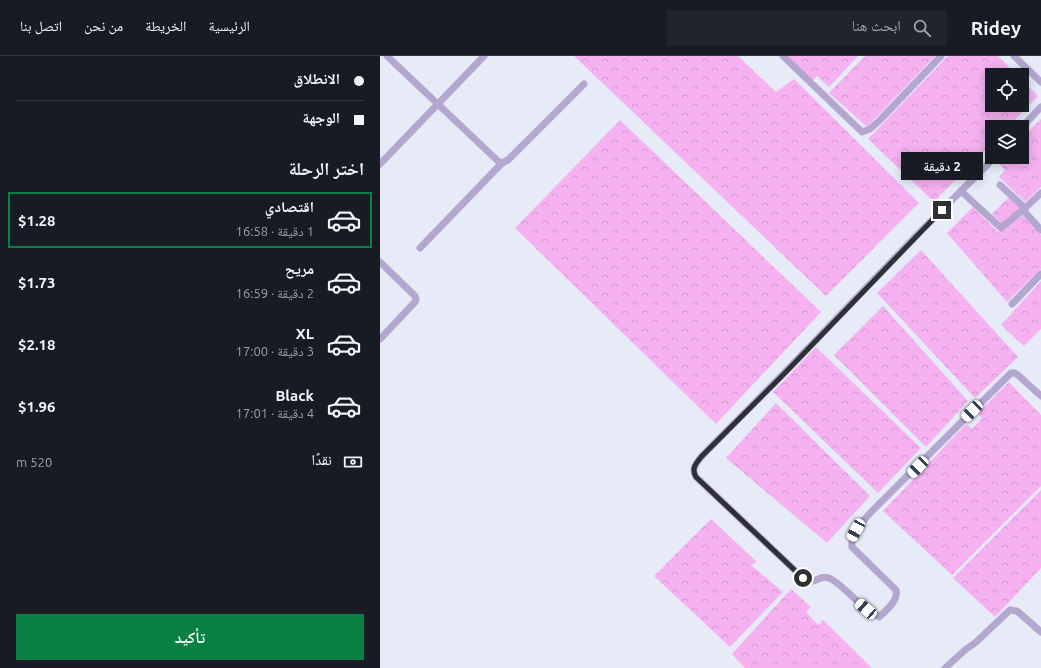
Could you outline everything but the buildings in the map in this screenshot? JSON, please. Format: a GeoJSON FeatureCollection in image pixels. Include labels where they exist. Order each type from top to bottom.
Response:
{"type":"FeatureCollection","features":[{"type":"Feature","properties":{"kind":"street"},"geometry":{"type":"LineString","coordinates":[[387,56],[499,162],[502,163]]}},
{"type":"Feature","properties":{"kind":"street"},"geometry":{"type":"LineString","coordinates":[[380,164],[484,56]]}},
{"type":"Feature","properties":{"kind":"street"},"geometry":{"type":"LineString","coordinates":[[783,56],[862,132],[870,130],[941,56]]}},
{"type":"Feature","properties":{"kind":"street"},"geometry":{"type":"LineString","coordinates":[[1014,56],[1041,82]]}},
{"type":"Feature","properties":{"kind":"street"},"geometry":{"type":"LineString","coordinates":[[420,248],[502,163],[507,162],[584,84]]}},
{"type":"Feature","properties":{"kind":"street"},"geometry":{"type":"LineString","coordinates":[[1029,120],[1041,107]]}},
{"type":"Feature","properties":{"kind":"street"},"geometry":{"type":"LineString","coordinates":[[988,164],[701,457],[695,464],[694,473],[696,477],[808,582],[814,582],[820,578],[830,578],[866,609],[880,617],[893,602],[897,593],[896,590],[852,547],[851,539],[856,530],[874,510],[1011,373],[1015,373],[1019,376],[1041,396]]}},
{"type":"Feature","properties":{"kind":"street"},"geometry":{"type":"LineString","coordinates":[[1000,185],[1024,209],[1041,230]]}},
{"type":"Feature","properties":{"kind":"street"},"geometry":{"type":"LineString","coordinates":[[961,191],[1001,228],[1041,193]]}},
{"type":"Feature","properties":{"kind":"street"},"geometry":{"type":"LineString","coordinates":[[380,262],[415,296],[416,299],[415,302],[380,338]]}},
{"type":"Feature","properties":{"kind":"street"},"geometry":{"type":"LineString","coordinates":[[1012,304],[1041,274]]}},
{"type":"Feature","properties":{"kind":"street"},"geometry":{"type":"LineString","coordinates":[[945,668],[965,650],[976,643],[1010,610],[1020,613],[1041,632]]}},
{"type":"Feature","properties":{"kind":"green space"},"geometry":{"type":"Polygon","coordinates":[[[574,56],[738,56],[776,92],[794,79],[919,203],[826,296],[574,56]]]}},
{"type":"Feature","properties":{"kind":"green space"},"geometry":{"type":"Polygon","coordinates":[[[787,56],[858,56],[829,87],[817,76],[812,81],[787,56]]]}},
{"type":"Feature","properties":{"kind":"green space"},"geometry":{"type":"Polygon","coordinates":[[[865,56],[935,56],[867,127],[829,93],[865,56]]]}},
{"type":"Feature","properties":{"kind":"green space"},"geometry":{"type":"Polygon","coordinates":[[[948,56],[998,56],[1010,68],[985,68],[985,112],[1023,112],[1015,120],[985,120],[985,150],[934,202],[868,139],[948,56]]]}},
{"type":"Feature","properties":{"kind":"green space"},"geometry":{"type":"Polygon","coordinates":[[[1029,87],[1038,96],[1029,105],[1029,87]]]}},
{"type":"Feature","properties":{"kind":"green space"},"geometry":{"type":"Polygon","coordinates":[[[1041,119],[1041,187],[1025,202],[999,177],[1005,170],[999,164],[1029,164],[1029,131],[1041,119]]]}},
{"type":"Feature","properties":{"kind":"green space"},"geometry":{"type":"Polygon","coordinates":[[[620,120],[821,312],[716,424],[515,228],[620,120]]]}},
{"type":"Feature","properties":{"kind":"green space"},"geometry":{"type":"Polygon","coordinates":[[[1009,197],[1020,208],[1002,224],[992,214],[1009,197]]]}},
{"type":"Feature","properties":{"kind":"green space"},"geometry":{"type":"Polygon","coordinates":[[[973,207],[998,232],[1023,215],[1041,235],[1041,269],[1007,302],[947,233],[973,207]]]}},
{"type":"Feature","properties":{"kind":"green space"},"geometry":{"type":"Polygon","coordinates":[[[921,250],[1018,357],[975,398],[877,293],[921,250]]]}},
{"type":"Feature","properties":{"kind":"green space"},"geometry":{"type":"Polygon","coordinates":[[[1041,281],[1041,329],[1024,346],[1001,325],[1041,281]]]}},
{"type":"Feature","properties":{"kind":"green space"},"geometry":{"type":"Polygon","coordinates":[[[883,306],[968,401],[926,447],[834,355],[883,306]]]}},
{"type":"Feature","properties":{"kind":"green space"},"geometry":{"type":"Polygon","coordinates":[[[816,347],[921,448],[878,493],[773,392],[816,347]]]}},
{"type":"Feature","properties":{"kind":"green space"},"geometry":{"type":"Polygon","coordinates":[[[1009,382],[1041,415],[1041,486],[952,575],[883,511],[966,424],[972,429],[982,418],[978,413],[1009,382]]]}},
{"type":"Feature","properties":{"kind":"green space"},"geometry":{"type":"Polygon","coordinates":[[[776,403],[870,496],[827,543],[726,458],[776,403]]]}},
{"type":"Feature","properties":{"kind":"green space"},"geometry":{"type":"Polygon","coordinates":[[[1041,490],[1041,568],[995,617],[953,578],[1041,490]]]}},
{"type":"Feature","properties":{"kind":"green space"},"geometry":{"type":"Polygon","coordinates":[[[711,519],[757,562],[751,565],[783,592],[730,647],[654,576],[711,519]]]}},
{"type":"Feature","properties":{"kind":"green space"},"geometry":{"type":"Polygon","coordinates":[[[791,589],[811,607],[806,612],[818,625],[823,620],[872,668],[745,668],[732,654],[791,589]]]}},
{"type":"Feature","properties":{"kind":"route"},"geometry":{"type":"LineString","coordinates":[[803,578],[746,526],[696,477],[694,473],[695,464],[942,210]]}}]}
